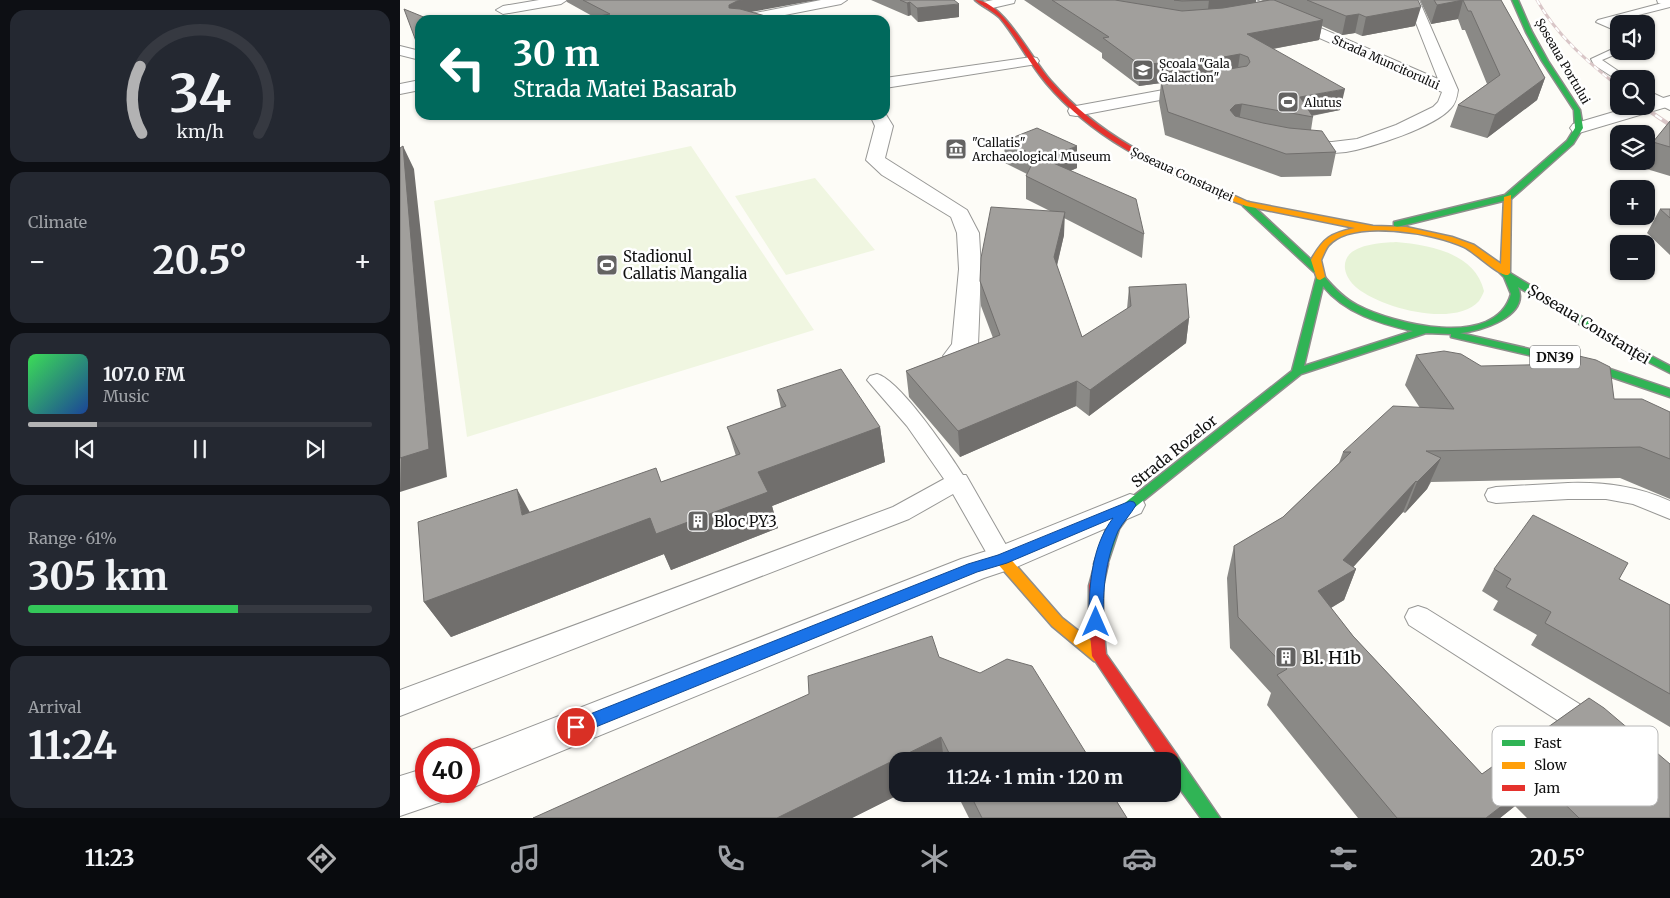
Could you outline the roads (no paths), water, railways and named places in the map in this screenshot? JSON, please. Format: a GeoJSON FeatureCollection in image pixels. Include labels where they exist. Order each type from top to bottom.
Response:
{"type":"FeatureCollection","features":[{"type":"Feature","properties":{"kind":"main road","name":"Șoseaua Portului"},"geometry":{"type":"LineString","coordinates":[[1376,228],[1508,196],[1570,142],[1578,128],[1577,110],[1541,54],[1515,0]]}},
{"type":"Feature","properties":{"kind":"main road","name":"Șoseaua Constanței"},"geometry":{"type":"LineString","coordinates":[[983,3],[1001,16],[1048,82],[1076,111],[1100,132],[1150,161],[1246,204],[1376,228],[1409,229],[1438,235],[1465,244],[1488,257],[1507,274],[1602,333],[1670,370]]}},
{"type":"Feature","properties":{"kind":"main road"},"geometry":{"type":"LineString","coordinates":[[1437,331],[1469,329],[1495,322],[1511,309],[1516,294],[1507,274],[1508,196]]}},
{"type":"Feature","properties":{"kind":"main road","name":"Șoseaua Constanței"},"geometry":{"type":"LineString","coordinates":[[1246,204],[1318,274],[1335,295],[1359,311],[1390,323],[1437,331],[1579,363],[1645,383],[1670,393]]}},
{"type":"Feature","properties":{"kind":"main road"},"geometry":{"type":"LineString","coordinates":[[1297,372],[1318,274],[1317,257],[1323,246],[1335,238],[1351,232],[1376,228]]}},
{"type":"Feature","properties":{"kind":"main road","name":"Strada Rozelor"},"geometry":{"type":"LineString","coordinates":[[1165,752],[1100,656],[1096,622],[1096,586],[1102,555],[1113,527],[1130,505],[1297,372],[1425,330]]}},
{"type":"Feature","properties":{"kind":"main road"},"geometry":{"type":"LineString","coordinates":[[1002,559],[1057,622],[1100,656]]}},
{"type":"Feature","properties":{"kind":"main road","name":"Strada Rozelor"},"geometry":{"type":"LineString","coordinates":[[1181,775],[1211,818]]}},
{"type":"Feature","properties":{"kind":"street"},"geometry":{"type":"LineString","coordinates":[[511,15],[497,7],[561,0]]}},
{"type":"Feature","properties":{"kind":"street"},"geometry":{"type":"LineString","coordinates":[[765,15],[841,0]]}},
{"type":"Feature","properties":{"kind":"street"},"geometry":{"type":"LineString","coordinates":[[983,3],[1009,0]]}},
{"type":"Feature","properties":{"kind":"street","name":"Strada Muncitorului"},"geometry":{"type":"LineString","coordinates":[[1245,0],[1450,90],[1449,97],[1444,106],[1431,114],[1390,134],[1354,145],[1322,147],[1276,143]]}},
{"type":"Feature","properties":{"kind":"street"},"geometry":{"type":"LineString","coordinates":[[1413,0],[1450,90]]}},
{"type":"Feature","properties":{"kind":"street"},"geometry":{"type":"LineString","coordinates":[[1663,0],[1670,3]]}},
{"type":"Feature","properties":{"kind":"street"},"geometry":{"type":"LineString","coordinates":[[400,50],[415,54]]}},
{"type":"Feature","properties":{"kind":"street"},"geometry":{"type":"LineString","coordinates":[[890,82],[1032,61]]}},
{"type":"Feature","properties":{"kind":"street"},"geometry":{"type":"LineString","coordinates":[[400,89],[415,86]]}},
{"type":"Feature","properties":{"kind":"street"},"geometry":{"type":"LineString","coordinates":[[1076,111],[1208,87]]}},
{"type":"Feature","properties":{"kind":"street"},"geometry":{"type":"LineString","coordinates":[[1578,128],[1668,104]]}},
{"type":"Feature","properties":{"kind":"street"},"geometry":{"type":"LineString","coordinates":[[881,120],[884,126],[875,160],[889,171],[960,214],[968,233],[970,269],[964,345],[956,356]]}},
{"type":"Feature","properties":{"kind":"street"},"geometry":{"type":"LineString","coordinates":[[480,766],[973,568],[1002,559],[1130,505]]}},
{"type":"Feature","properties":{"kind":"street"},"geometry":{"type":"LineString","coordinates":[[400,796],[415,791]]}},
{"type":"Feature","properties":{"kind":"lane"},"geometry":{"type":"LineString","coordinates":[[1626,15],[1670,3]]}},
{"type":"Feature","properties":{"kind":"lane"},"geometry":{"type":"LineString","coordinates":[[1256,16],[1274,13]]}},
{"type":"Feature","properties":{"kind":"lane"},"geometry":{"type":"LineString","coordinates":[[1610,20],[1601,22],[1610,26]]}},
{"type":"Feature","properties":{"kind":"lane"},"geometry":{"type":"LineString","coordinates":[[1610,54],[1596,59],[1598,63],[1610,70]]}},
{"type":"Feature","properties":{"kind":"lane"},"geometry":{"type":"LineString","coordinates":[[1655,98],[1668,104]]}},
{"type":"Feature","properties":{"kind":"lane"},"geometry":{"type":"LineString","coordinates":[[877,380],[902,405],[958,481],[1002,559]]}},
{"type":"Feature","properties":{"kind":"lane"},"geometry":{"type":"LineString","coordinates":[[400,703],[901,513],[958,481]]}},
{"type":"Feature","properties":{"kind":"lane"},"geometry":{"type":"LineString","coordinates":[[1496,495],[1572,492],[1610,493],[1637,497],[1670,511]]}},
{"type":"Feature","properties":{"kind":"lane"},"geometry":{"type":"LineString","coordinates":[[1418,617],[1590,726]]}},
{"type":"Feature","properties":{"kind":"railway"},"geometry":{"type":"LineString","coordinates":[[1537,0],[1563,36],[1584,58],[1610,80]]}},
{"type":"Feature","properties":{"kind":"railway"},"geometry":{"type":"LineString","coordinates":[[1655,115],[1670,125]]}},
{"type":"Feature","properties":{"kind":"place","name":"Școala \"Gala Galaction\""},"geometry":{"type":"Point","coordinates":[1143,70]}},
{"type":"Feature","properties":{"kind":"place","name":"Alutus"},"geometry":{"type":"Point","coordinates":[1288,102]}},
{"type":"Feature","properties":{"kind":"place","name":"\"Callatis\" Archaeological Museum"},"geometry":{"type":"Point","coordinates":[956,149]}},
{"type":"Feature","properties":{"kind":"place","name":"Stadionul Callatis Mangalia"},"geometry":{"type":"Point","coordinates":[607,265]}},
{"type":"Feature","properties":{"kind":"place","name":"Bloc PY3"},"geometry":{"type":"Point","coordinates":[698,521]}},
{"type":"Feature","properties":{"kind":"place","name":"Bl. H1b"},"geometry":{"type":"Point","coordinates":[1286,657]}}]}
